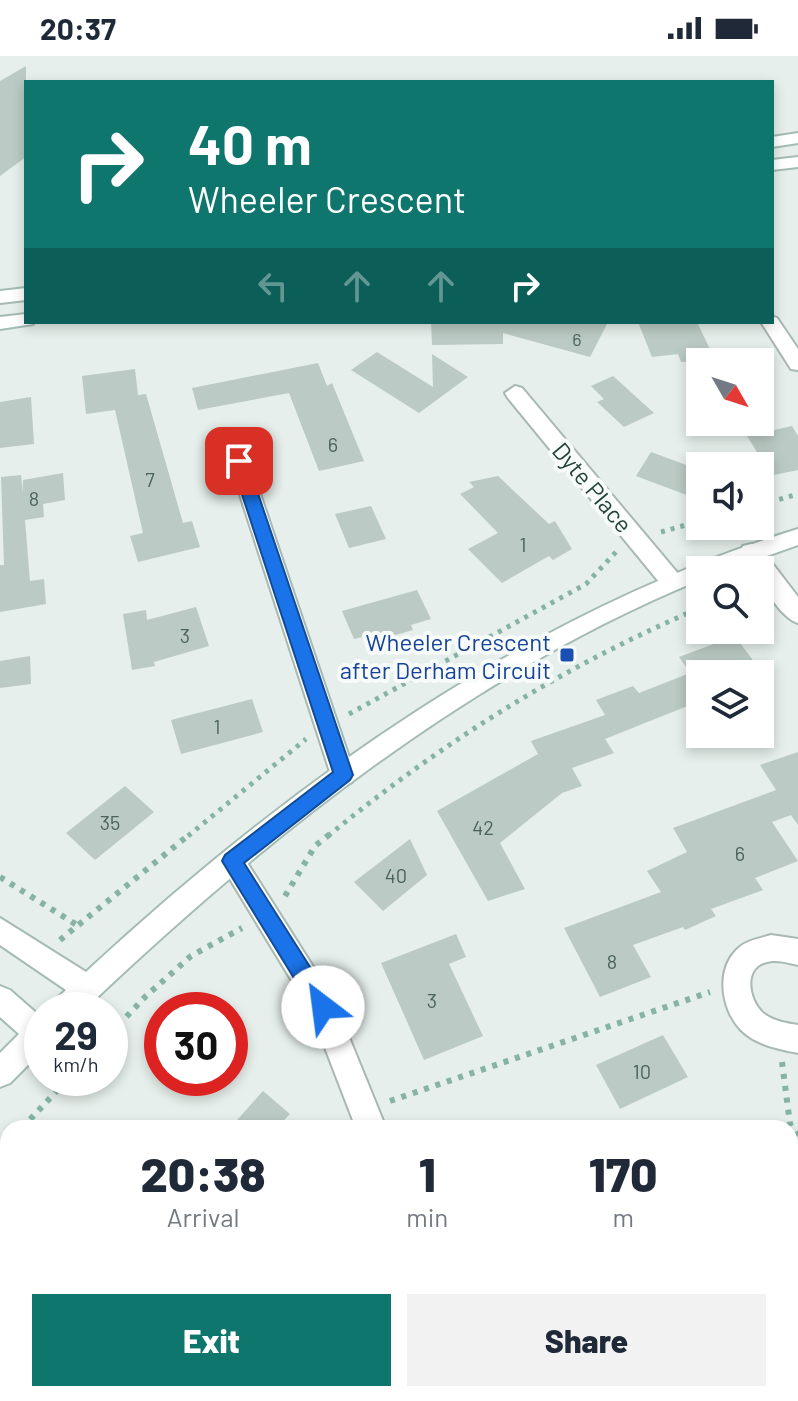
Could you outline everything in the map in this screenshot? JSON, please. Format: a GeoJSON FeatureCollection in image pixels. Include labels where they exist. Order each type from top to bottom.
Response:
{"type":"FeatureCollection","features":[{"type":"Feature","properties":{"kind":"street"},"geometry":{"type":"LineString","coordinates":[[774,142],[798,138]]}},
{"type":"Feature","properties":{"kind":"street"},"geometry":{"type":"LineString","coordinates":[[774,165],[798,162]]}},
{"type":"Feature","properties":{"kind":"street"},"geometry":{"type":"LineString","coordinates":[[0,297],[24,294]]}},
{"type":"Feature","properties":{"kind":"street"},"geometry":{"type":"LineString","coordinates":[[0,323],[24,320]]}},
{"type":"Feature","properties":{"kind":"street"},"geometry":{"type":"LineString","coordinates":[[771,324],[798,364]]}},
{"type":"Feature","properties":{"kind":"street","name":"Dyte Place"},"geometry":{"type":"LineString","coordinates":[[515,393],[672,582]]}},
{"type":"Feature","properties":{"kind":"street"},"geometry":{"type":"LineString","coordinates":[[239,461],[343,775]]}},
{"type":"Feature","properties":{"kind":"street"},"geometry":{"type":"LineString","coordinates":[[741,556],[798,537]]}},
{"type":"Feature","properties":{"kind":"street"},"geometry":{"type":"LineString","coordinates":[[751,552],[798,614]]}},
{"type":"Feature","properties":{"kind":"street"},"geometry":{"type":"LineString","coordinates":[[83,992],[232,861],[396,737],[543,644],[686,577]]}},
{"type":"Feature","properties":{"kind":"street"},"geometry":{"type":"LineString","coordinates":[[232,861],[323,1007],[368,1119]]}},
{"type":"Feature","properties":{"kind":"street"},"geometry":{"type":"LineString","coordinates":[[0,930],[87,988]]}},
{"type":"Feature","properties":{"kind":"street"},"geometry":{"type":"LineString","coordinates":[[788,1038],[761,1030],[746,1017],[737,1001],[734,984],[738,969],[747,956],[762,949],[779,947],[798,952]]}},
{"type":"Feature","properties":{"kind":"street"},"geometry":{"type":"LineString","coordinates":[[0,999],[24,1019]]}},
{"type":"Feature","properties":{"kind":"street"},"geometry":{"type":"LineString","coordinates":[[0,1073],[24,1048]]}},
{"type":"Feature","properties":{"kind":"path"},"geometry":{"type":"LineString","coordinates":[[774,501],[798,494]]}},
{"type":"Feature","properties":{"kind":"path"},"geometry":{"type":"LineString","coordinates":[[128,1015],[191,956],[282,901],[315,846],[364,806],[502,708],[636,635],[686,614]]}},
{"type":"Feature","properties":{"kind":"path"},"geometry":{"type":"LineString","coordinates":[[0,877],[77,925]]}},
{"type":"Feature","properties":{"kind":"path"},"geometry":{"type":"LineString","coordinates":[[368,1119],[734,984]]}},
{"type":"Feature","properties":{"kind":"path"},"geometry":{"type":"LineString","coordinates":[[788,1038],[790,1120]]}},
{"type":"Feature","properties":{"kind":"path"},"geometry":{"type":"LineString","coordinates":[[30,1120],[52,1096]]}},
{"type":"Feature","properties":{"kind":"building"},"geometry":{"type":"Polygon","coordinates":[[[26,66],[24,158],[0,176],[0,81],[26,66]]]}},
{"type":"Feature","properties":{"kind":"building"},"geometry":{"type":"Polygon","coordinates":[[[431,324],[607,324],[590,357],[503,333],[503,344],[432,345],[431,324]]]}},
{"type":"Feature","properties":{"kind":"building"},"geometry":{"type":"Polygon","coordinates":[[[639,324],[698,324],[709,348],[686,348],[686,362],[681,362],[678,354],[652,357],[639,324]]]}},
{"type":"Feature","properties":{"kind":"building"},"geometry":{"type":"Polygon","coordinates":[[[377,352],[433,387],[432,354],[468,377],[419,413],[351,370],[377,352]]]}},
{"type":"Feature","properties":{"kind":"building"},"geometry":{"type":"Polygon","coordinates":[[[318,363],[327,386],[332,383],[364,461],[319,471],[289,393],[198,410],[192,388],[318,363]]]}},
{"type":"Feature","properties":{"kind":"building"},"geometry":{"type":"Polygon","coordinates":[[[135,369],[138,395],[146,394],[183,523],[192,521],[200,547],[138,562],[130,536],[143,533],[115,410],[86,414],[82,376],[135,369]]]}},
{"type":"Feature","properties":{"kind":"building"},"geometry":{"type":"Polygon","coordinates":[[[613,376],[654,413],[624,427],[597,402],[604,399],[591,386],[613,376]]]}},
{"type":"Feature","properties":{"kind":"building"},"geometry":{"type":"Polygon","coordinates":[[[31,397],[34,444],[0,448],[0,402],[31,397]]]}},
{"type":"Feature","properties":{"kind":"building"},"geometry":{"type":"Polygon","coordinates":[[[792,426],[798,436],[798,470],[774,475],[774,452],[757,452],[747,436],[774,436],[774,430],[792,426]]]}},
{"type":"Feature","properties":{"kind":"building"},"geometry":{"type":"Polygon","coordinates":[[[651,452],[686,465],[686,495],[636,476],[651,452]]]}},
{"type":"Feature","properties":{"kind":"building"},"geometry":{"type":"Polygon","coordinates":[[[63,473],[65,500],[43,504],[44,517],[25,520],[30,581],[44,579],[46,604],[0,612],[0,565],[4,565],[1,477],[21,475],[23,493],[23,480],[63,473]]]}},
{"type":"Feature","properties":{"kind":"building"},"geometry":{"type":"Polygon","coordinates":[[[498,476],[549,524],[555,521],[572,549],[553,560],[549,556],[502,583],[468,549],[498,533],[460,494],[474,487],[469,482],[498,476]]]}},
{"type":"Feature","properties":{"kind":"building"},"geometry":{"type":"Polygon","coordinates":[[[371,506],[386,539],[349,548],[335,514],[371,506]]]}},
{"type":"Feature","properties":{"kind":"building"},"geometry":{"type":"Polygon","coordinates":[[[417,590],[431,619],[411,625],[413,630],[378,640],[375,634],[354,639],[342,611],[417,590]]]}},
{"type":"Feature","properties":{"kind":"building"},"geometry":{"type":"Polygon","coordinates":[[[196,607],[209,646],[154,662],[155,666],[132,670],[123,614],[146,610],[147,620],[196,607]]]}},
{"type":"Feature","properties":{"kind":"building"},"geometry":{"type":"Polygon","coordinates":[[[714,644],[741,644],[753,660],[686,660],[686,667],[679,657],[714,644]]]}},
{"type":"Feature","properties":{"kind":"building"},"geometry":{"type":"Polygon","coordinates":[[[30,656],[31,684],[0,688],[0,661],[30,656]]]}},
{"type":"Feature","properties":{"kind":"building"},"geometry":{"type":"Polygon","coordinates":[[[686,675],[686,707],[605,739],[614,753],[572,768],[582,786],[562,793],[500,843],[525,889],[488,901],[437,811],[538,754],[531,741],[605,715],[596,700],[633,686],[639,693],[686,675]]]}},
{"type":"Feature","properties":{"kind":"building"},"geometry":{"type":"Polygon","coordinates":[[[252,699],[263,732],[181,754],[171,720],[252,699]]]}},
{"type":"Feature","properties":{"kind":"building"},"geometry":{"type":"Polygon","coordinates":[[[798,752],[798,825],[791,815],[772,822],[798,861],[755,878],[763,890],[711,909],[716,916],[685,930],[683,927],[633,945],[651,977],[600,997],[564,928],[661,892],[647,871],[687,852],[673,828],[776,790],[760,765],[798,752]]]}},
{"type":"Feature","properties":{"kind":"building"},"geometry":{"type":"Polygon","coordinates":[[[125,786],[154,812],[95,860],[66,833],[125,786]]]}},
{"type":"Feature","properties":{"kind":"building"},"geometry":{"type":"Polygon","coordinates":[[[410,839],[427,875],[383,911],[354,882],[410,839]]]}},
{"type":"Feature","properties":{"kind":"building"},"geometry":{"type":"Polygon","coordinates":[[[456,934],[466,957],[449,964],[483,1036],[424,1060],[381,963],[456,934]]]}},
{"type":"Feature","properties":{"kind":"building"},"geometry":{"type":"Polygon","coordinates":[[[663,1035],[688,1077],[620,1109],[596,1065],[663,1035]]]}},
{"type":"Feature","properties":{"kind":"building"},"geometry":{"type":"Polygon","coordinates":[[[263,1091],[290,1114],[284,1120],[237,1120],[263,1091]]]}},
{"type":"Feature","properties":{"kind":"place","name":"Wheeler Crescent after Derham Circuit"},"geometry":{"type":"Point","coordinates":[567,655]}},
{"type":"Feature","properties":{"kind":"route"},"geometry":{"type":"LineString","coordinates":[[239,461],[343,775],[232,861],[323,1007]]}}]}
